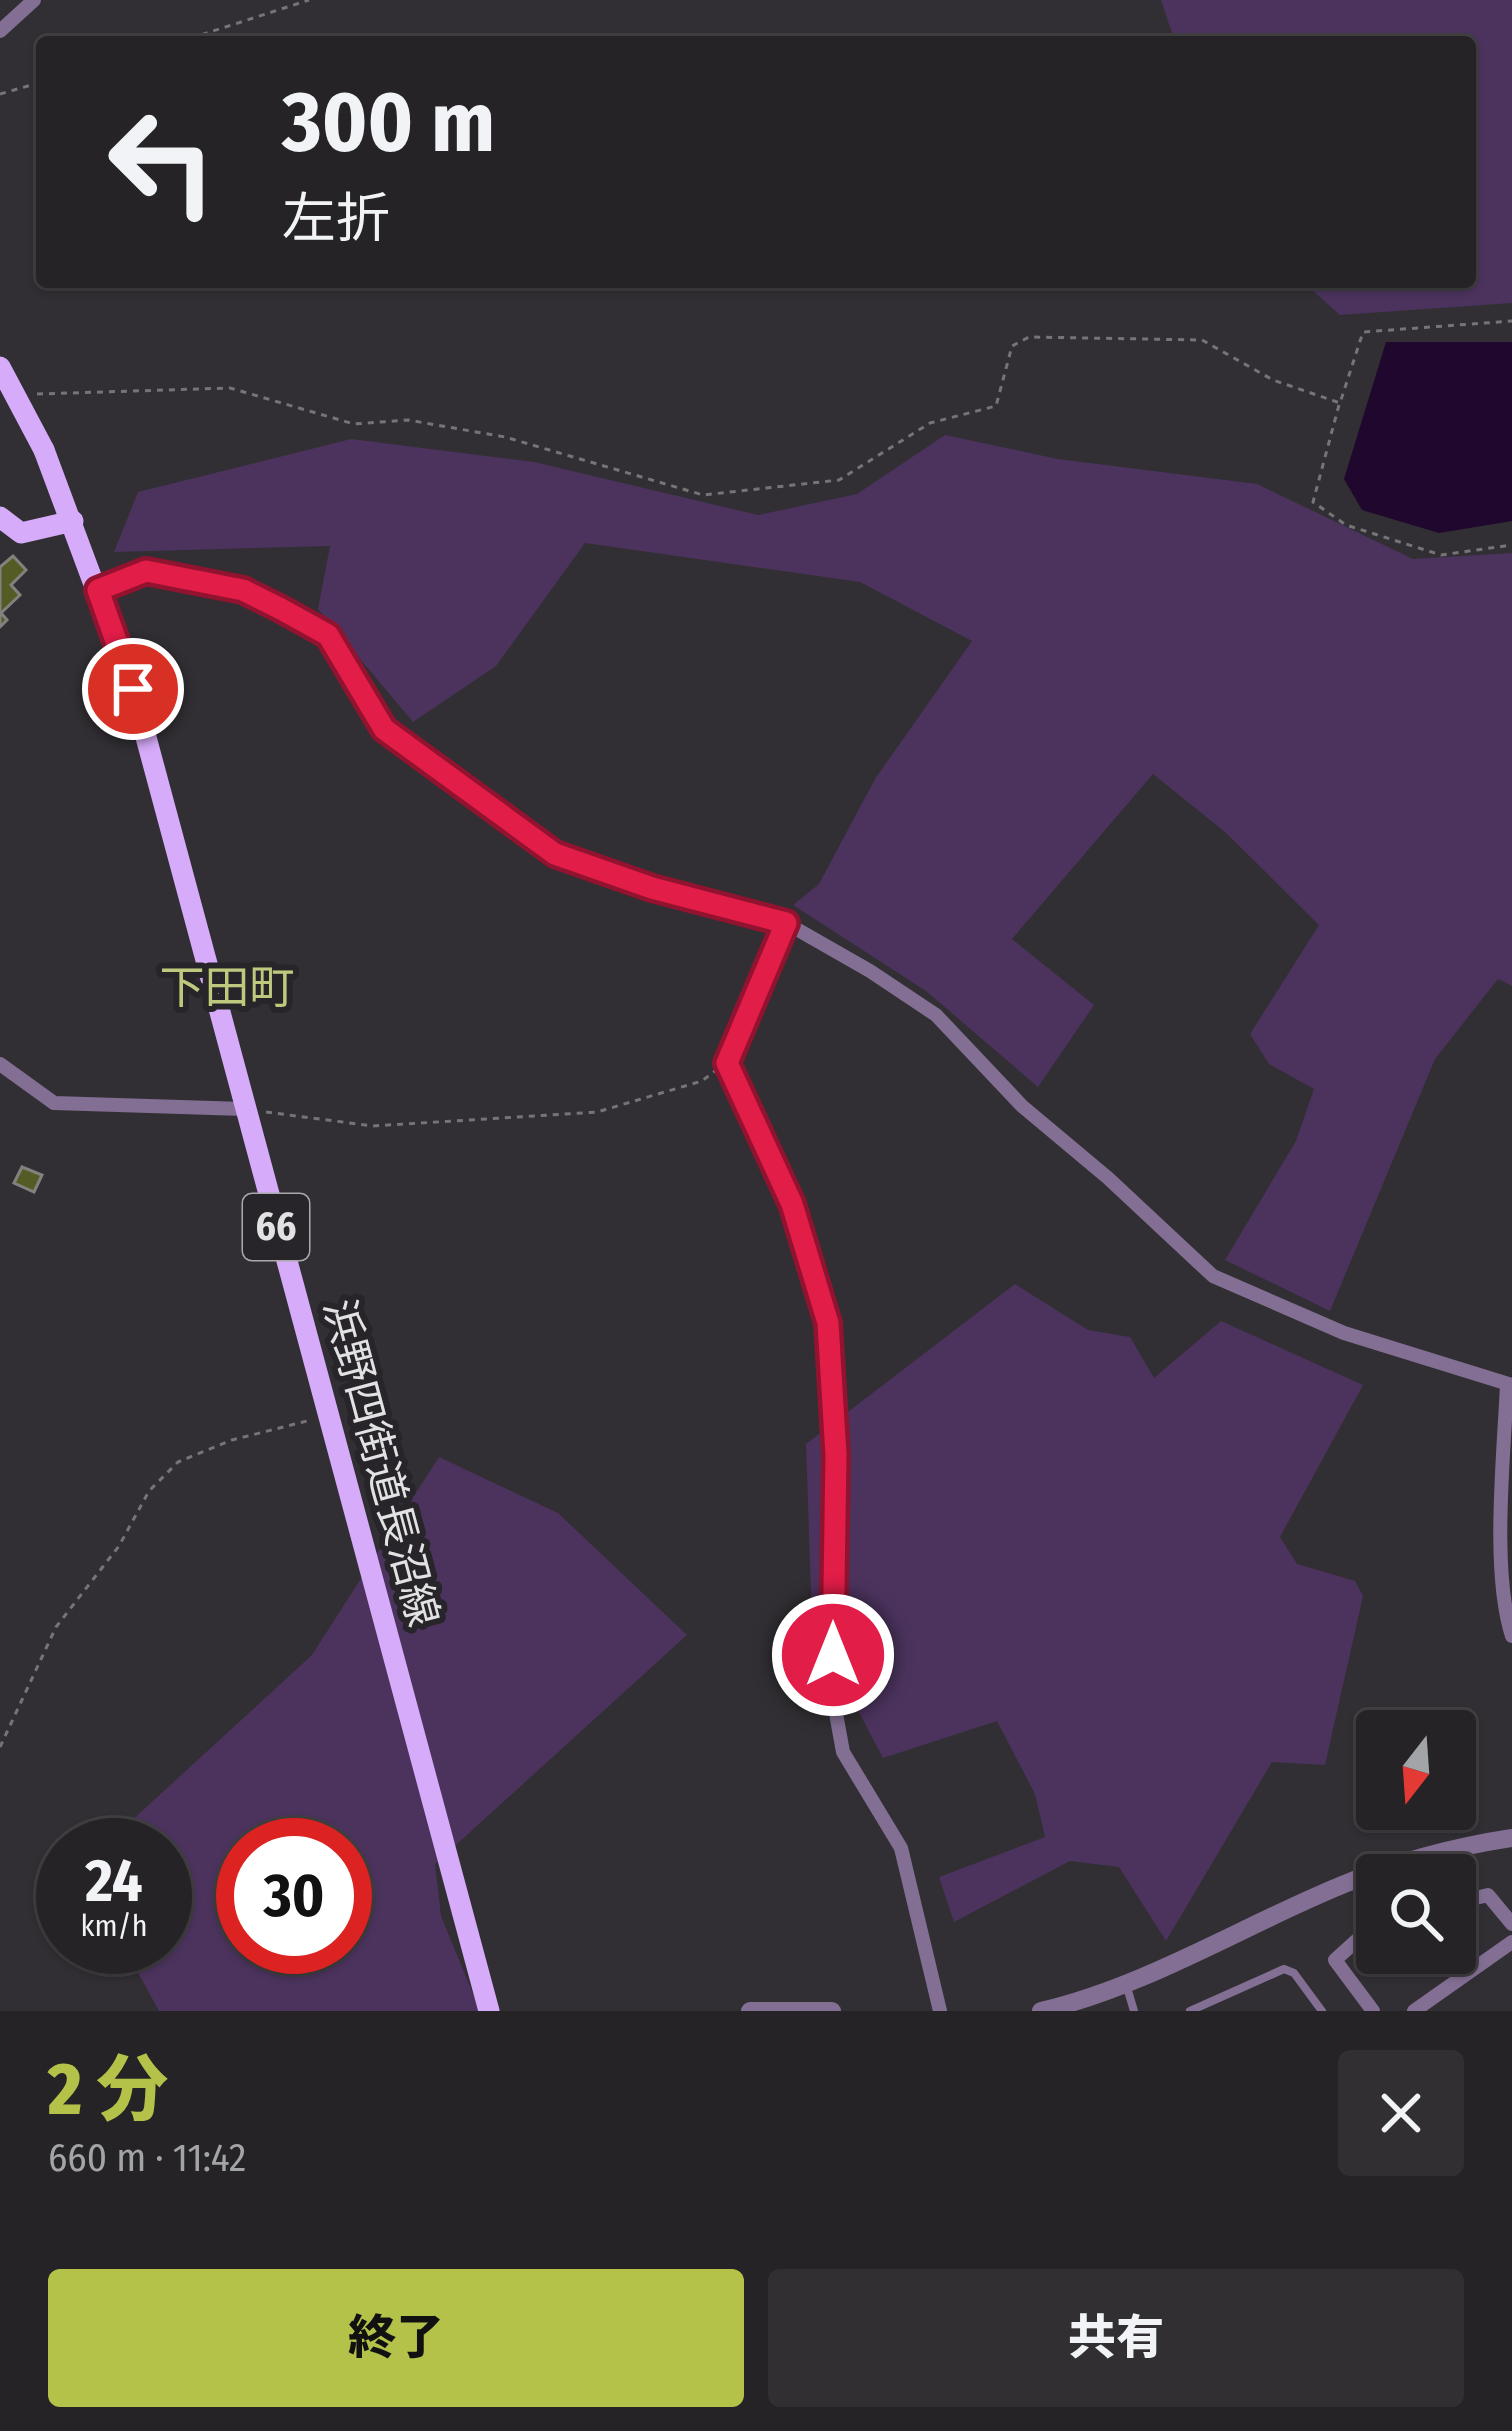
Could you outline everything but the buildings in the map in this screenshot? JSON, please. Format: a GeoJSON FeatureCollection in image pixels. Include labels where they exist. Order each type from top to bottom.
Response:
{"type":"FeatureCollection","features":[{"type":"Feature","properties":{"kind":"main road","name":"浜野四街道長沼線"},"geometry":{"type":"LineString","coordinates":[[0,367],[44,450],[74,521],[133,689],[489,2011]]}},
{"type":"Feature","properties":{"kind":"main road"},"geometry":{"type":"LineString","coordinates":[[0,517],[21,533],[74,521]]}},
{"type":"Feature","properties":{"kind":"street"},"geometry":{"type":"LineString","coordinates":[[0,32],[34,0]]}},
{"type":"Feature","properties":{"kind":"street"},"geometry":{"type":"LineString","coordinates":[[98,590],[146,571],[243,590],[328,635],[384,729],[555,854],[652,888],[786,923],[936,1015],[1022,1106],[1214,1276],[1344,1334],[1510,1384],[1504,1610],[1512,1636]]}},
{"type":"Feature","properties":{"kind":"street"},"geometry":{"type":"LineString","coordinates":[[786,923],[727,1063],[792,1204],[828,1323],[836,1455],[833,1697],[843,1752],[901,1848],[940,2011]]}},
{"type":"Feature","properties":{"kind":"street"},"geometry":{"type":"LineString","coordinates":[[0,1064],[54,1103],[244,1109]]}},
{"type":"Feature","properties":{"kind":"street"},"geometry":{"type":"LineString","coordinates":[[1041,2011],[1081,2002],[1341,1885],[1419,1857],[1512,1838]]}},
{"type":"Feature","properties":{"kind":"street"},"geometry":{"type":"LineString","coordinates":[[1476,1898],[1488,1895],[1512,1924]]}},
{"type":"Feature","properties":{"kind":"street"},"geometry":{"type":"LineString","coordinates":[[1356,1941],[1335,1960],[1372,2011]]}},
{"type":"Feature","properties":{"kind":"street"},"geometry":{"type":"LineString","coordinates":[[1414,2011],[1512,1942]]}},
{"type":"Feature","properties":{"kind":"street"},"geometry":{"type":"LineString","coordinates":[[750,2011],[832,2011]]}},
{"type":"Feature","properties":{"kind":"lane"},"geometry":{"type":"LineString","coordinates":[[1190,2011],[1284,1969],[1294,1972],[1322,2011]]}},
{"type":"Feature","properties":{"kind":"lane"},"geometry":{"type":"LineString","coordinates":[[1126,1983],[1134,2011]]}},
{"type":"Feature","properties":{"kind":"path"},"geometry":{"type":"LineString","coordinates":[[198,36],[309,0]]}},
{"type":"Feature","properties":{"kind":"path"},"geometry":{"type":"LineString","coordinates":[[0,94],[36,84]]}},
{"type":"Feature","properties":{"kind":"path"},"geometry":{"type":"LineString","coordinates":[[1512,321],[1363,332],[1313,502],[1346,525],[1442,555],[1512,545]]}},
{"type":"Feature","properties":{"kind":"path"},"geometry":{"type":"LineString","coordinates":[[19,396],[230,388],[354,424],[408,420],[506,437],[703,495],[839,479],[930,424],[996,406],[1012,346],[1029,338],[1202,340],[1273,380],[1340,404]]}},
{"type":"Feature","properties":{"kind":"path"},"geometry":{"type":"LineString","coordinates":[[244,1109],[373,1126],[597,1112],[702,1081],[727,1063]]}},
{"type":"Feature","properties":{"kind":"path"},"geometry":{"type":"LineString","coordinates":[[0,1747],[56,1628],[119,1546],[149,1491],[178,1462],[232,1440],[328,1416]]}},
{"type":"Feature","properties":{"kind":"shaded area"},"geometry":{"type":"Polygon","coordinates":[[[1161,0],[1512,0],[1512,303],[1340,315],[1310,288],[1476,288],[1476,36],[1173,36],[1161,0]]]}},
{"type":"Feature","properties":{"kind":"shaded area"},"geometry":{"type":"Polygon","coordinates":[[[1386,342],[1512,342],[1512,521],[1439,533],[1362,510],[1344,479],[1386,342]]]}},
{"type":"Feature","properties":{"kind":"shaded area"},"geometry":{"type":"Polygon","coordinates":[[[945,435],[1058,459],[1257,484],[1413,559],[1512,553],[1512,986],[1498,979],[1435,1059],[1330,1311],[1225,1260],[1296,1141],[1314,1089],[1269,1064],[1250,1034],[1319,925],[1225,832],[1153,774],[1012,939],[1094,1005],[1038,1087],[926,991],[793,905],[819,884],[875,779],[972,641],[860,582],[585,543],[496,666],[413,722],[318,609],[330,546],[114,552],[138,492],[351,439],[534,462],[758,515],[857,494],[945,435]]]}},
{"type":"Feature","properties":{"kind":"shaded area"},"geometry":{"type":"Polygon","coordinates":[[[1015,1284],[1088,1330],[1130,1337],[1154,1378],[1221,1321],[1363,1385],[1280,1537],[1297,1564],[1355,1581],[1363,1596],[1325,1765],[1272,1762],[1166,1941],[1119,1867],[1070,1861],[954,1922],[939,1877],[1045,1837],[1035,1794],[997,1721],[883,1758],[812,1623],[806,1444],[1015,1284]]]}},
{"type":"Feature","properties":{"kind":"shaded area"},"geometry":{"type":"Polygon","coordinates":[[[439,1457],[558,1513],[687,1635],[435,1864],[441,1916],[480,2011],[159,2011],[139,1974],[192,1974],[192,1818],[134,1818],[312,1655],[439,1457]]]}},
{"type":"Feature","properties":{"kind":"district","name":"下田町"},"geometry":{"type":"Point","coordinates":[227,988]}},
{"type":"Feature","properties":{"kind":"route"},"geometry":{"type":"LineString","coordinates":[[133,689],[98,590],[146,571],[243,590],[328,635],[384,729],[555,854],[652,888],[786,923],[727,1063],[792,1204],[828,1323],[836,1455],[833,1655]]}}]}
